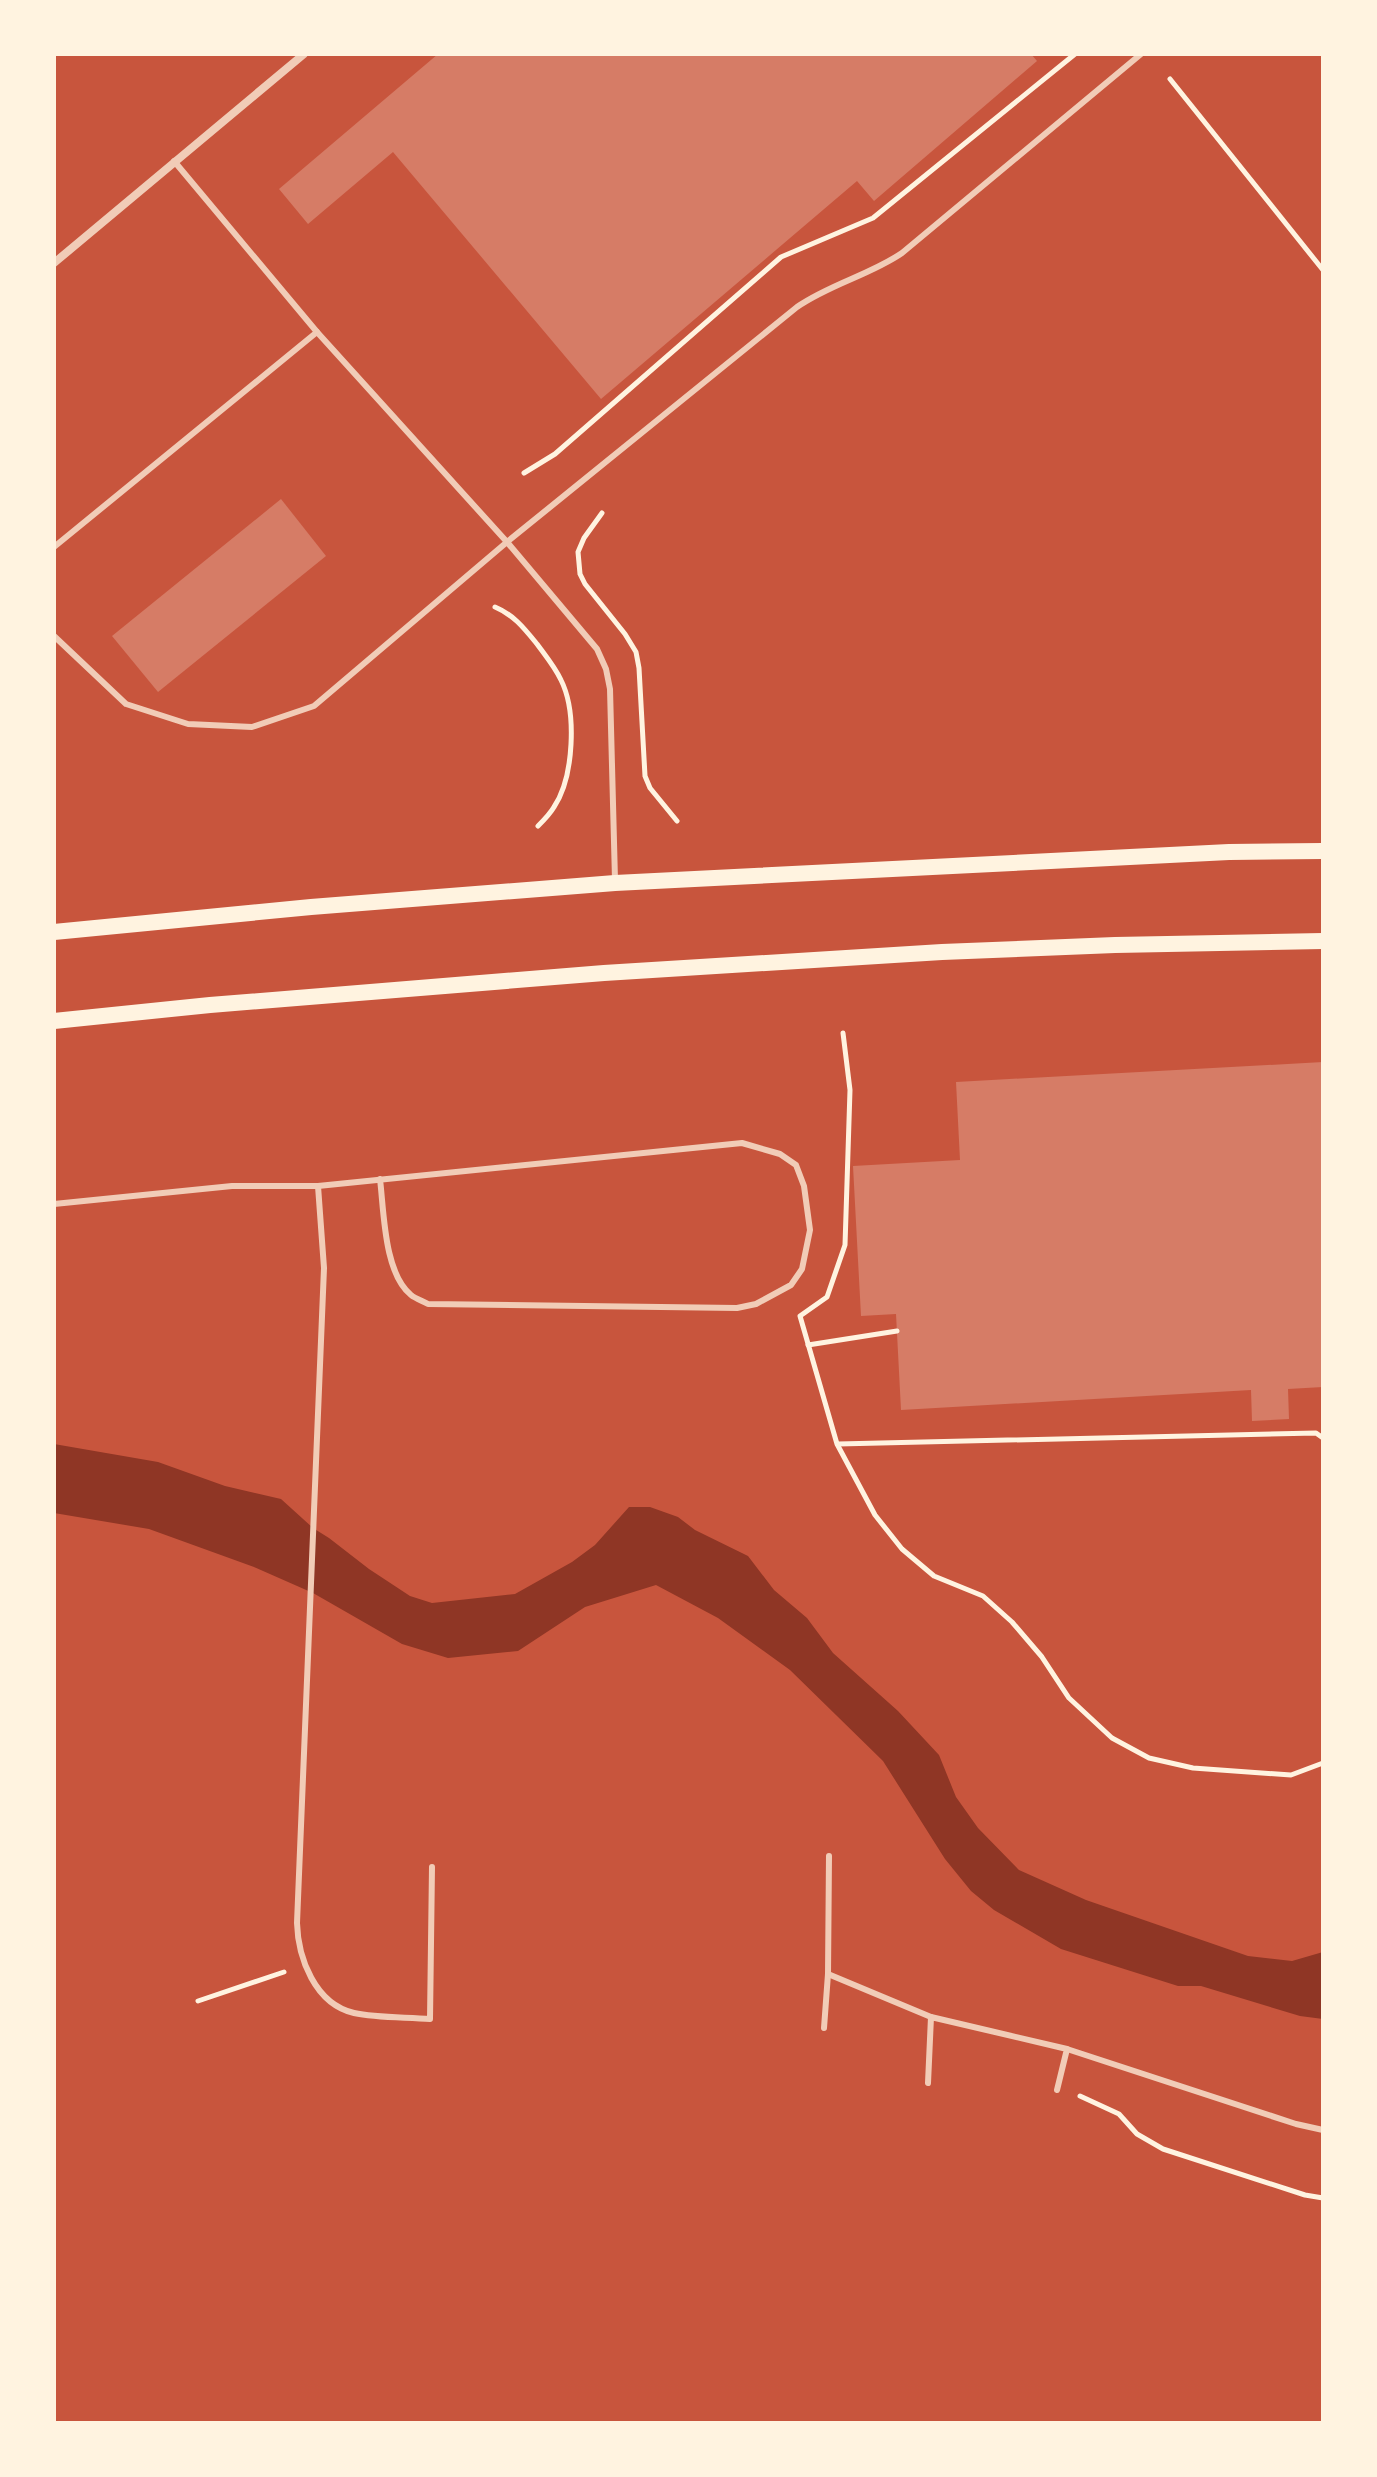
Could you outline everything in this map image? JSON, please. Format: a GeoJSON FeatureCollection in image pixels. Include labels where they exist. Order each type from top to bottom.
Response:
{"type":"FeatureCollection","features":[{"type":"Feature","properties":{"kind":"main road"},"geometry":{"type":"LineString","coordinates":[[54,932],[311,907],[615,883],[1229,852],[1323,851]]}},
{"type":"Feature","properties":{"kind":"main road"},"geometry":{"type":"LineString","coordinates":[[54,1021],[604,973],[942,952],[1323,941]]}},
{"type":"Feature","properties":{"kind":"street"},"geometry":{"type":"LineString","coordinates":[[54,263],[304,54]]}},
{"type":"Feature","properties":{"kind":"lane"},"geometry":{"type":"LineString","coordinates":[[54,636],[126,704],[188,724],[252,727],[314,706],[507,542],[797,307],[902,253],[1141,54]]}},
{"type":"Feature","properties":{"kind":"lane"},"geometry":{"type":"LineString","coordinates":[[174,161],[317,332],[507,542],[597,649],[606,669],[611,711],[615,883]]}},
{"type":"Feature","properties":{"kind":"lane"},"geometry":{"type":"LineString","coordinates":[[54,547],[317,332]]}},
{"type":"Feature","properties":{"kind":"lane"},"geometry":{"type":"LineString","coordinates":[[54,1204],[232,1186],[318,1186],[380,1179],[742,1143],[780,1154],[796,1165],[808,1210],[810,1230],[807,1252],[802,1269],[791,1285],[756,1304],[737,1308],[428,1304],[412,1295],[396,1274],[391,1259],[380,1179]]}},
{"type":"Feature","properties":{"kind":"lane"},"geometry":{"type":"LineString","coordinates":[[318,1186],[324,1268],[297,1923],[304,1965],[332,2002],[352,2013],[430,2019],[432,1867]]}},
{"type":"Feature","properties":{"kind":"lane"},"geometry":{"type":"LineString","coordinates":[[824,2028],[828,1974],[829,1856]]}},
{"type":"Feature","properties":{"kind":"lane"},"geometry":{"type":"LineString","coordinates":[[828,1974],[931,2017],[1067,2049],[1296,2124],[1323,2130]]}},
{"type":"Feature","properties":{"kind":"lane"},"geometry":{"type":"LineString","coordinates":[[928,2083],[931,2017]]}},
{"type":"Feature","properties":{"kind":"lane"},"geometry":{"type":"LineString","coordinates":[[1057,2090],[1067,2049]]}},
{"type":"Feature","properties":{"kind":"path"},"geometry":{"type":"LineString","coordinates":[[524,473],[555,454],[781,257],[873,218],[1075,54]]}},
{"type":"Feature","properties":{"kind":"path"},"geometry":{"type":"LineString","coordinates":[[1170,79],[1323,270]]}},
{"type":"Feature","properties":{"kind":"path"},"geometry":{"type":"LineString","coordinates":[[495,607],[517,620],[548,659],[562,682],[569,708],[569,762],[563,787],[555,807],[538,826]]}},
{"type":"Feature","properties":{"kind":"path"},"geometry":{"type":"LineString","coordinates":[[843,1033],[850,1090],[845,1245],[827,1297],[800,1316],[837,1444],[875,1515],[902,1549],[934,1576],[983,1596],[1012,1622],[1042,1657],[1069,1698],[1112,1738],[1149,1758],[1193,1768],[1291,1775],[1323,1763]]}},
{"type":"Feature","properties":{"kind":"path"},"geometry":{"type":"LineString","coordinates":[[808,1345],[897,1331]]}},
{"type":"Feature","properties":{"kind":"path"},"geometry":{"type":"LineString","coordinates":[[837,1444],[1316,1433],[1323,1438]]}},
{"type":"Feature","properties":{"kind":"path"},"geometry":{"type":"LineString","coordinates":[[198,2001],[304,1965]]}},
{"type":"Feature","properties":{"kind":"path"},"geometry":{"type":"LineString","coordinates":[[1057,2090],[1081,2096],[1119,2114],[1137,2134],[1163,2149],[1305,2195],[1323,2198]]}},
{"type":"Feature","properties":{"kind":"shaded area"},"geometry":{"type":"Polygon","coordinates":[[[54,1444],[158,1462],[225,1486],[281,1499],[313,1528],[369,1569],[410,1596],[432,1603],[515,1594],[572,1562],[595,1545],[629,1507],[650,1507],[678,1517],[695,1530],[748,1556],[774,1590],[807,1618],[833,1653],[898,1711],[939,1755],[956,1797],[978,1828],[1019,1870],[1086,1900],[1248,1956],[1292,1961],[1323,1952],[1323,2019],[1300,2016],[1201,1986],[1178,1986],[1061,1949],[994,1910],[971,1891],[945,1859],[883,1761],[790,1670],[718,1618],[656,1585],[585,1607],[518,1651],[448,1658],[402,1644],[313,1593],[254,1567],[149,1529],[54,1513],[54,1444]]]}},
{"type":"Feature","properties":{"kind":"building"},"geometry":{"type":"Polygon","coordinates":[[[438,54],[1031,54],[1037,61],[874,201],[857,181],[601,399],[393,152],[308,224],[279,189],[438,54]]]}},
{"type":"Feature","properties":{"kind":"building"},"geometry":{"type":"Polygon","coordinates":[[[281,499],[326,556],[158,692],[112,636],[281,499]]]}},
{"type":"Feature","properties":{"kind":"building"},"geometry":{"type":"Polygon","coordinates":[[[1323,1062],[1323,1387],[1288,1389],[1289,1419],[1252,1421],[1251,1390],[901,1410],[896,1314],[861,1316],[853,1166],[960,1160],[956,1082],[1323,1062]]]}}]}
